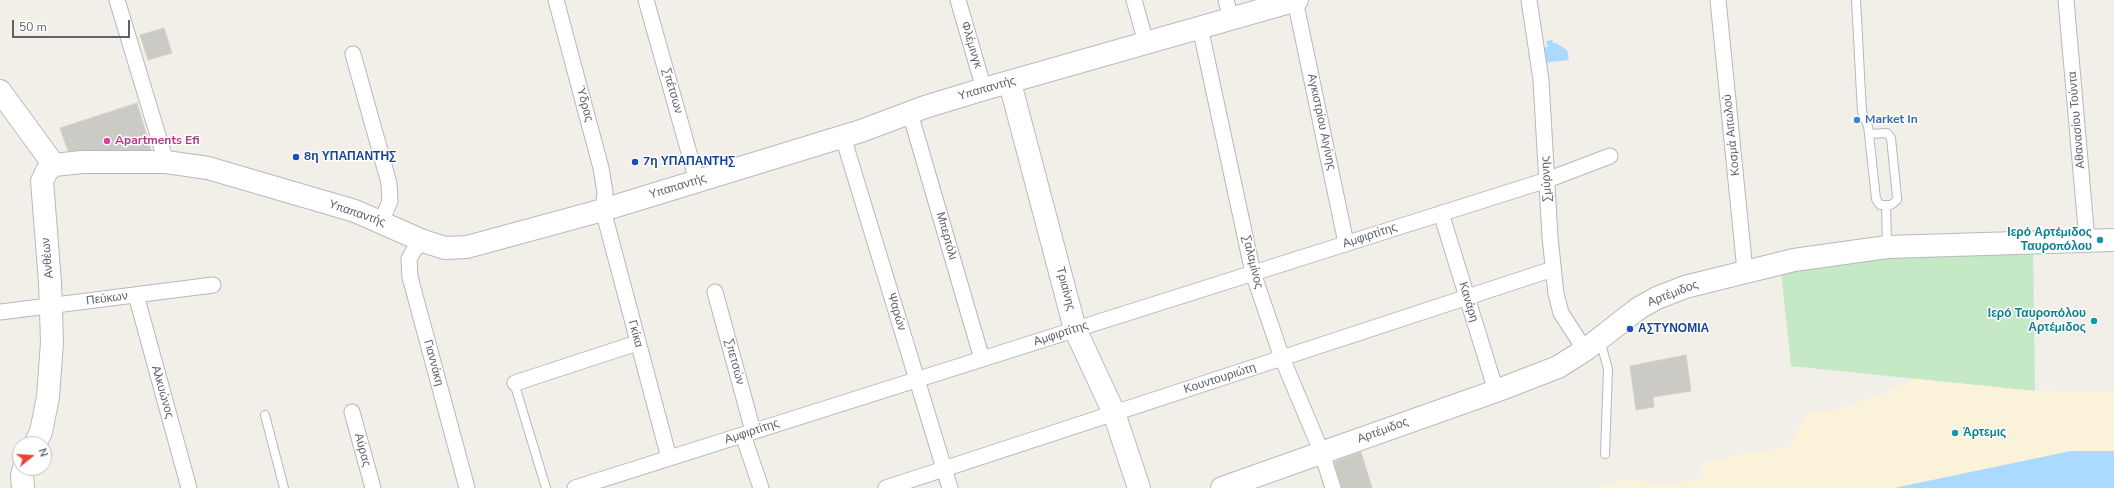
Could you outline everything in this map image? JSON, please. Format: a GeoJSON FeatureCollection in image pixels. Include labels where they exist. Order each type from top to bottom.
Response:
{"type":"FeatureCollection","features":[{"type":"Feature","properties":{"kind":"street"},"geometry":{"type":"LineString","coordinates":[[117,0],[166,162]]}},
{"type":"Feature","properties":{"kind":"street","name":"Ύδρας"},"geometry":{"type":"LineString","coordinates":[[556,0],[601,168],[605,192],[603,210]]}},
{"type":"Feature","properties":{"kind":"street","name":"Σπέτσων"},"geometry":{"type":"LineString","coordinates":[[646,0],[697,181]]}},
{"type":"Feature","properties":{"kind":"street","name":"Φλέμινγκ"},"geometry":{"type":"LineString","coordinates":[[958,0],[984,89]]}},
{"type":"Feature","properties":{"kind":"street"},"geometry":{"type":"LineString","coordinates":[[1134,0],[1146,43]]}},
{"type":"Feature","properties":{"kind":"street","name":"Υπαπαντής"},"geometry":{"type":"LineString","coordinates":[[54,165],[82,162],[166,162],[208,168],[250,179],[355,211],[423,241],[445,248],[467,247],[603,210],[843,136],[984,89],[1010,83],[1200,27],[1228,9],[1296,0]]}},
{"type":"Feature","properties":{"kind":"street","name":"Αγκιστρίου Αιγίνης"},"geometry":{"type":"LineString","coordinates":[[1296,0],[1346,243]]}},
{"type":"Feature","properties":{"kind":"street","name":"Σμύρνης"},"geometry":{"type":"LineString","coordinates":[[1529,0],[1541,80],[1553,269],[1556,294],[1561,313],[1592,345]]}},
{"type":"Feature","properties":{"kind":"street","name":"Κοσμά Αιτωλού"},"geometry":{"type":"LineString","coordinates":[[1718,0],[1745,271]]}},
{"type":"Feature","properties":{"kind":"street","name":"Αθανασίου Τούντα"},"geometry":{"type":"LineString","coordinates":[[2066,0],[2087,240]]}},
{"type":"Feature","properties":{"kind":"street","name":"Σαλαμίνος"},"geometry":{"type":"LineString","coordinates":[[1200,27],[1253,273],[1282,358],[1322,453],[1333,488]]}},
{"type":"Feature","properties":{"kind":"street"},"geometry":{"type":"LineString","coordinates":[[353,54],[389,183],[390,201],[381,222]]}},
{"type":"Feature","properties":{"kind":"street","name":"Τριαίνης"},"geometry":{"type":"LineString","coordinates":[[1010,83],[1075,329],[1114,413],[1139,488]]}},
{"type":"Feature","properties":{"kind":"street"},"geometry":{"type":"LineString","coordinates":[[0,91],[54,165]]}},
{"type":"Feature","properties":{"kind":"street","name":"Μπερτόλι"},"geometry":{"type":"LineString","coordinates":[[910,113],[982,359]]}},
{"type":"Feature","properties":{"kind":"street","name":"Ψαρών"},"geometry":{"type":"LineString","coordinates":[[843,136],[950,488]]}},
{"type":"Feature","properties":{"kind":"street","name":"Αμφιρτίτης"},"geometry":{"type":"LineString","coordinates":[[575,488],[1547,180],[1610,156]]}},
{"type":"Feature","properties":{"kind":"street","name":"Ανθέων"},"geometry":{"type":"LineString","coordinates":[[39,436],[48,397],[52,342],[51,306],[42,181],[47,171],[54,165]]}},
{"type":"Feature","properties":{"kind":"street","name":"Γκίκα"},"geometry":{"type":"LineString","coordinates":[[603,210],[637,343],[669,458]]}},
{"type":"Feature","properties":{"kind":"street","name":"Κανάρη"},"geometry":{"type":"LineString","coordinates":[[1441,213],[1466,298],[1496,391]]}},
{"type":"Feature","properties":{"kind":"street","name":"Αρτέμιδος"},"geometry":{"type":"LineString","coordinates":[[1222,488],[1496,391],[1558,367],[1592,345],[1627,316],[1657,298],[1685,287],[1745,271],[1827,254],[1887,247],[2114,240]]}},
{"type":"Feature","properties":{"kind":"street","name":"Γιαννάκη"},"geometry":{"type":"LineString","coordinates":[[423,241],[414,250],[410,259],[410,277],[467,488]]}},
{"type":"Feature","properties":{"kind":"street","name":"Κουντουριώτη"},"geometry":{"type":"LineString","coordinates":[[886,488],[1553,269]]}},
{"type":"Feature","properties":{"kind":"street","name":"Πεύκων"},"geometry":{"type":"LineString","coordinates":[[0,312],[213,285]]}},
{"type":"Feature","properties":{"kind":"street","name":"Σπετσών"},"geometry":{"type":"LineString","coordinates":[[715,292],[761,488]]}},
{"type":"Feature","properties":{"kind":"street","name":"Αλκυώνος"},"geometry":{"type":"LineString","coordinates":[[136,295],[189,488]]}},
{"type":"Feature","properties":{"kind":"street"},"geometry":{"type":"LineString","coordinates":[[516,383],[637,343]]}},
{"type":"Feature","properties":{"kind":"street","name":"Αύρας"},"geometry":{"type":"LineString","coordinates":[[352,412],[373,488]]}},
{"type":"Feature","properties":{"kind":"street"},"geometry":{"type":"LineString","coordinates":[[22,476],[23,488]]}},
{"type":"Feature","properties":{"kind":"lane"},"geometry":{"type":"LineString","coordinates":[[1856,0],[1862,112],[1868,126],[1876,199],[1880,205],[1894,203],[1897,197],[1891,138],[1886,133],[1869,134]]}},
{"type":"Feature","properties":{"kind":"lane"},"geometry":{"type":"LineString","coordinates":[[1886,205],[1887,247]]}},
{"type":"Feature","properties":{"kind":"lane"},"geometry":{"type":"LineString","coordinates":[[1592,345],[1608,369],[1605,454]]}},
{"type":"Feature","properties":{"kind":"lane"},"geometry":{"type":"LineString","coordinates":[[516,383],[516,389],[546,488]]}},
{"type":"Feature","properties":{"kind":"lane"},"geometry":{"type":"LineString","coordinates":[[265,415],[284,488]]}},
{"type":"Feature","properties":{"kind":"green space"},"geometry":{"type":"Polygon","coordinates":[[[2033,249],[2035,391],[1791,366],[1781,271],[1876,257],[2033,249]]]}},
{"type":"Feature","properties":{"kind":"sand","name":"Άρτεμις"},"geometry":{"type":"Polygon","coordinates":[[[1915,379],[2035,391],[2114,392],[2114,451],[2071,451],[1894,488],[1595,488],[1623,480],[1652,482],[1662,486],[1703,478],[1702,462],[1791,446],[1802,421],[1810,412],[1831,411],[1881,395],[1915,379]]]}},
{"type":"Feature","properties":{"kind":"water"},"geometry":{"type":"Polygon","coordinates":[[[1552,40],[1553,43],[1556,43],[1567,50],[1569,60],[1541,63],[1541,48],[1548,47],[1546,41],[1552,40]]]}},
{"type":"Feature","properties":{"kind":"water"},"geometry":{"type":"Polygon","coordinates":[[[2071,451],[2114,451],[2114,488],[1894,488],[2071,451]]]}},
{"type":"Feature","properties":{"kind":"building"},"geometry":{"type":"Polygon","coordinates":[[[164,28],[172,53],[148,60],[140,35],[164,28]]]}},
{"type":"Feature","properties":{"kind":"building","name":"Apartments Efi"},"geometry":{"type":"Polygon","coordinates":[[[137,103],[151,150],[68,151],[60,128],[137,103]]]}},
{"type":"Feature","properties":{"kind":"building"},"geometry":{"type":"Polygon","coordinates":[[[1686,355],[1691,391],[1653,397],[1654,407],[1636,410],[1630,366],[1686,355]]]}},
{"type":"Feature","properties":{"kind":"building"},"geometry":{"type":"Polygon","coordinates":[[[1361,452],[1372,488],[1342,488],[1334,462],[1361,452]]]}},
{"type":"Feature","properties":{"kind":"place","name":"Market In"},"geometry":{"type":"Point","coordinates":[1857,120]}},
{"type":"Feature","properties":{"kind":"place","name":"Apartments Efi"},"geometry":{"type":"Point","coordinates":[107,141]}},
{"type":"Feature","properties":{"kind":"place","name":"8η ΥΠΑΠΑΝΤΗΣ"},"geometry":{"type":"Point","coordinates":[296,157]}},
{"type":"Feature","properties":{"kind":"place","name":"7η ΥΠΑΠΑΝΤΗΣ"},"geometry":{"type":"Point","coordinates":[635,162]}},
{"type":"Feature","properties":{"kind":"place","name":"Ιερό Αρτέμιδος Ταυροπόλου"},"geometry":{"type":"Point","coordinates":[2100,240]}},
{"type":"Feature","properties":{"kind":"place","name":"Ιερό Ταυροπόλου Αρτέμιδος"},"geometry":{"type":"Point","coordinates":[2094,321]}},
{"type":"Feature","properties":{"kind":"place","name":"ΑΣΤΥΝΟΜΙΑ"},"geometry":{"type":"Point","coordinates":[1630,329]}},
{"type":"Feature","properties":{"kind":"place","name":"Άρτεμις"},"geometry":{"type":"Point","coordinates":[1955,433]}}]}
